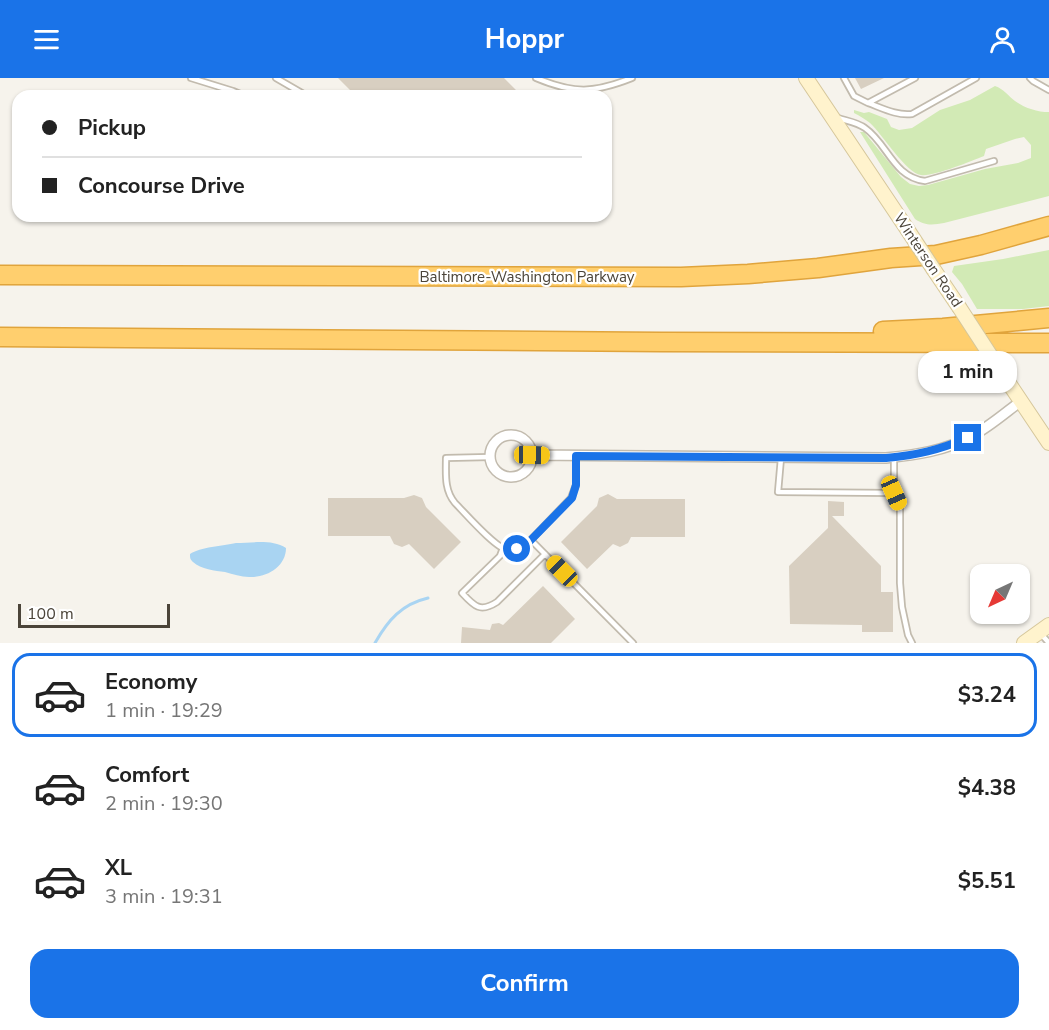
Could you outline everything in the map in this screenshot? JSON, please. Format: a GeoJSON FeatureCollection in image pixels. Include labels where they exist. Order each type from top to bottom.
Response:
{"type":"FeatureCollection","features":[{"type":"Feature","properties":{"kind":"highway"},"geometry":{"type":"LineString","coordinates":[[891,258],[991,234],[1049,217]]}},
{"type":"Feature","properties":{"kind":"highway","name":"Baltimore-Washington Parkway"},"geometry":{"type":"LineString","coordinates":[[0,275],[681,277],[748,274],[936,255],[1049,226]]}},
{"type":"Feature","properties":{"kind":"highway"},"geometry":{"type":"LineString","coordinates":[[459,341],[510,333],[843,333],[943,328],[1049,318]]}},
{"type":"Feature","properties":{"kind":"highway"},"geometry":{"type":"LineString","coordinates":[[0,338],[1049,343]]}},
{"type":"Feature","properties":{"kind":"highway"},"geometry":{"type":"LineString","coordinates":[[661,342],[726,351],[1049,352]]}},
{"type":"Feature","properties":{"kind":"street","name":"Winterson Road"},"geometry":{"type":"LineString","coordinates":[[806,78],[1049,443]]}},
{"type":"Feature","properties":{"kind":"street"},"geometry":{"type":"LineString","coordinates":[[532,455],[894,458],[944,448],[971,437],[1021,401]]}},
{"type":"Feature","properties":{"kind":"street"},"geometry":{"type":"LineString","coordinates":[[510,435],[520,436],[527,442],[532,455],[531,464],[525,472],[512,477],[495,470],[490,457],[492,447],[497,440],[510,435]]}},
{"type":"Feature","properties":{"kind":"street"},"geometry":{"type":"LineString","coordinates":[[1024,643],[1044,628]]}},
{"type":"Feature","properties":{"kind":"lane"},"geometry":{"type":"LineString","coordinates":[[191,78],[230,90]]}},
{"type":"Feature","properties":{"kind":"lane"},"geometry":{"type":"LineString","coordinates":[[276,78],[297,90]]}},
{"type":"Feature","properties":{"kind":"lane"},"geometry":{"type":"LineString","coordinates":[[536,78],[570,89],[597,90],[632,78]]}},
{"type":"Feature","properties":{"kind":"lane"},"geometry":{"type":"LineString","coordinates":[[844,78],[854,96],[905,115],[912,114],[976,78]]}},
{"type":"Feature","properties":{"kind":"lane"},"geometry":{"type":"LineString","coordinates":[[868,103],[915,78]]}},
{"type":"Feature","properties":{"kind":"lane"},"geometry":{"type":"LineString","coordinates":[[1030,78],[1049,90]]}},
{"type":"Feature","properties":{"kind":"lane"},"geometry":{"type":"LineString","coordinates":[[832,117],[866,128],[904,174],[913,180],[925,181],[994,161]]}},
{"type":"Feature","properties":{"kind":"lane"},"geometry":{"type":"LineString","coordinates":[[490,457],[446,458],[446,486],[455,503],[497,544],[509,550],[526,545],[572,498],[576,485],[576,456]]}},
{"type":"Feature","properties":{"kind":"lane"},"geometry":{"type":"LineString","coordinates":[[781,458],[778,492],[894,493]]}},
{"type":"Feature","properties":{"kind":"lane"},"geometry":{"type":"LineString","coordinates":[[894,458],[894,493],[900,505],[902,607],[912,643]]}},
{"type":"Feature","properties":{"kind":"lane"},"geometry":{"type":"LineString","coordinates":[[531,540],[633,643]]}},
{"type":"Feature","properties":{"kind":"lane"},"geometry":{"type":"LineString","coordinates":[[503,548],[500,556],[462,593],[474,606],[483,608],[497,602],[545,554]]}},
{"type":"Feature","properties":{"kind":"lane"},"geometry":{"type":"LineString","coordinates":[[1044,628],[1049,643]]}},
{"type":"Feature","properties":{"kind":"green space"},"geometry":{"type":"Polygon","coordinates":[[[995,86],[1023,106],[1049,112],[1049,196],[944,223],[922,223],[915,219],[860,132],[864,132],[901,177],[910,184],[919,186],[1018,163],[1031,158],[1031,145],[1024,137],[1015,139],[986,149],[984,156],[943,171],[921,175],[909,168],[875,129],[854,113],[854,110],[869,112],[887,119],[891,127],[899,130],[912,128],[940,110],[970,100],[995,86]]]}},
{"type":"Feature","properties":{"kind":"green space"},"geometry":{"type":"Polygon","coordinates":[[[1049,250],[1049,306],[1023,309],[977,309],[952,272],[954,266],[1049,250]]]}},
{"type":"Feature","properties":{"kind":"water"},"geometry":{"type":"Polygon","coordinates":[[[236,543],[275,543],[286,548],[285,555],[283,561],[274,570],[255,577],[208,569],[196,564],[190,558],[190,554],[200,550],[236,543]]]}},
{"type":"Feature","properties":{"kind":"building"},"geometry":{"type":"Polygon","coordinates":[[[338,78],[504,78],[516,90],[350,90],[338,78]]]}},
{"type":"Feature","properties":{"kind":"building"},"geometry":{"type":"Polygon","coordinates":[[[855,78],[884,78],[861,89],[855,78]]]}},
{"type":"Feature","properties":{"kind":"building"},"geometry":{"type":"Polygon","coordinates":[[[608,494],[617,499],[685,499],[685,537],[631,537],[628,543],[620,547],[613,544],[587,569],[561,542],[597,506],[599,498],[608,494]]]}},
{"type":"Feature","properties":{"kind":"building"},"geometry":{"type":"Polygon","coordinates":[[[414,495],[422,498],[426,507],[461,542],[434,569],[409,544],[402,547],[394,544],[390,536],[328,536],[328,498],[404,498],[414,495]]]}},
{"type":"Feature","properties":{"kind":"building"},"geometry":{"type":"Polygon","coordinates":[[[828,501],[844,502],[844,516],[832,516],[881,566],[881,592],[893,592],[893,632],[862,632],[862,625],[790,624],[789,566],[828,528],[828,501]]]}},
{"type":"Feature","properties":{"kind":"building"},"geometry":{"type":"Polygon","coordinates":[[[543,586],[575,619],[551,643],[461,643],[462,627],[490,630],[492,624],[503,625],[543,586]]]}},
{"type":"Feature","properties":{"kind":"waterway"},"geometry":{"type":"LineString","coordinates":[[375,643],[397,614],[411,604],[428,598]]}},
{"type":"Feature","properties":{"kind":"route"},"geometry":{"type":"LineString","coordinates":[[517,549],[526,545],[572,498],[576,485],[576,456],[886,458],[944,448],[968,438]]}}]}
